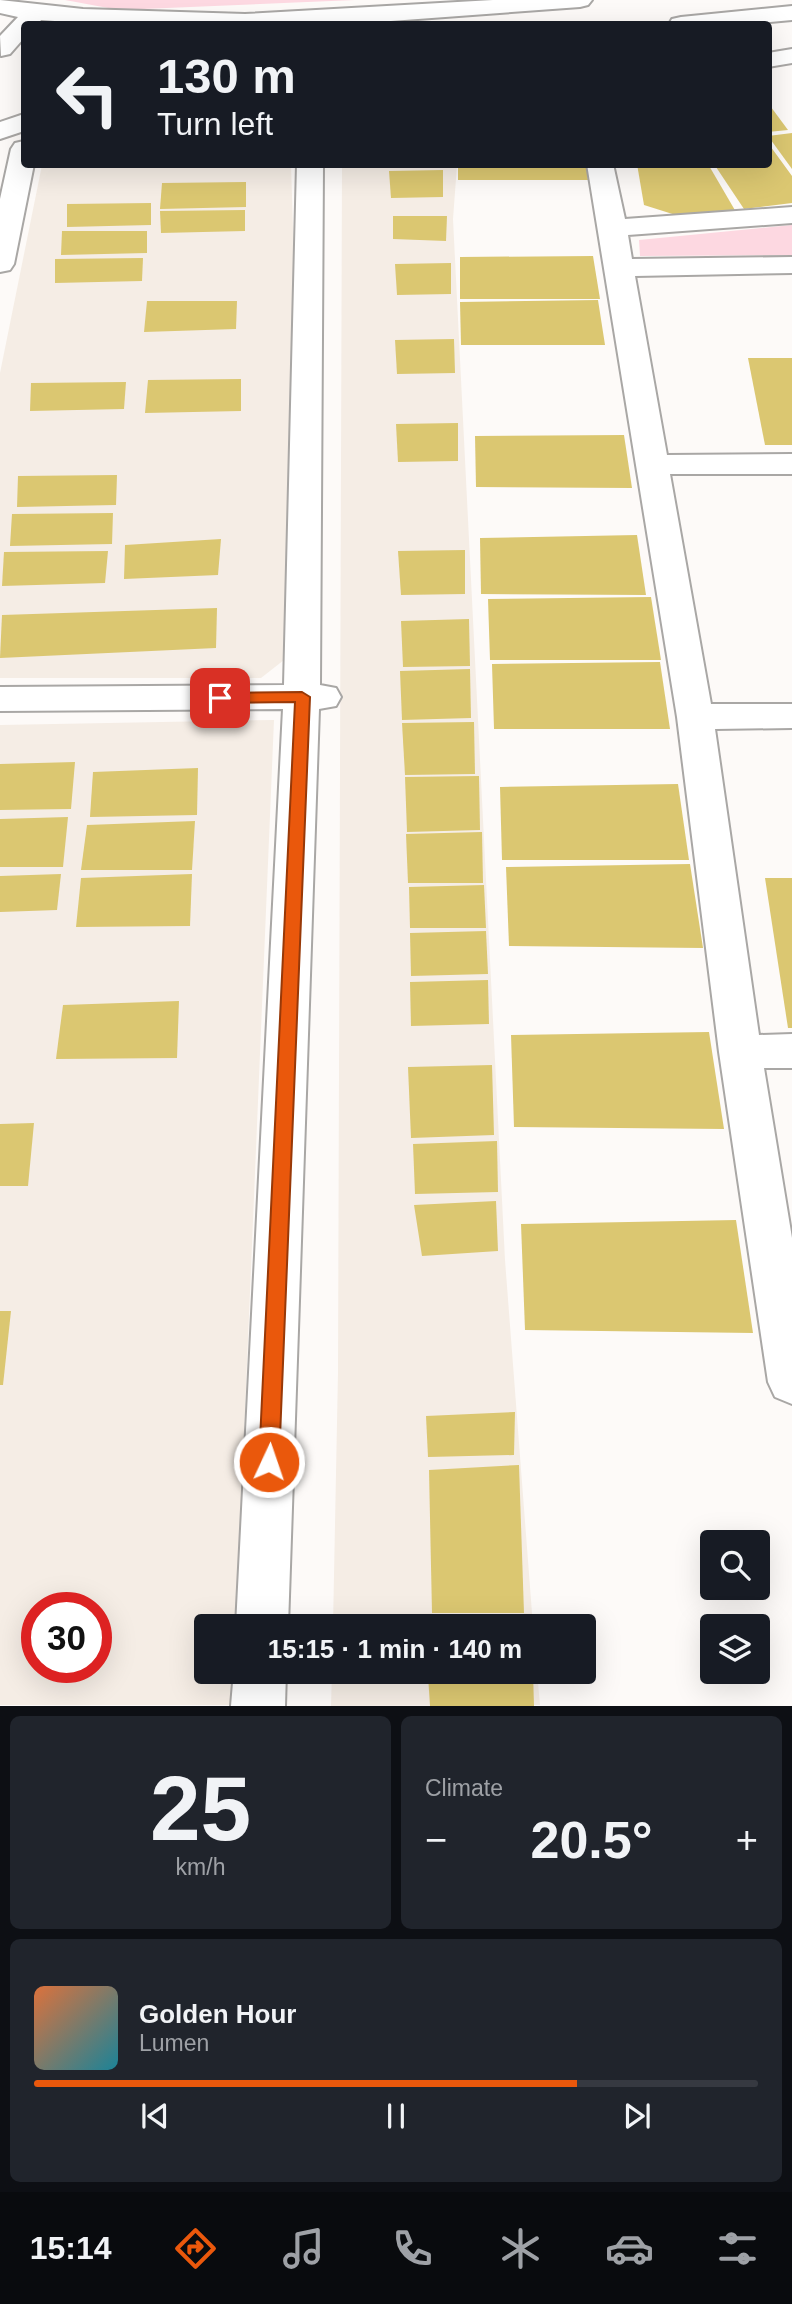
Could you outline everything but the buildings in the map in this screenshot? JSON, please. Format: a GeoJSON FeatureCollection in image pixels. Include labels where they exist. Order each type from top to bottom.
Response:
{"type":"FeatureCollection","features":[{"type":"Feature","properties":{"kind":"street"},"geometry":{"type":"LineString","coordinates":[[312,21],[580,0]]}},
{"type":"Feature","properties":{"kind":"street"},"geometry":{"type":"LineString","coordinates":[[8,51],[23,7],[168,21]]}},
{"type":"Feature","properties":{"kind":"street"},"geometry":{"type":"LineString","coordinates":[[711,21],[792,13]]}},
{"type":"Feature","properties":{"kind":"street"},"geometry":{"type":"LineString","coordinates":[[772,38],[792,36]]}},
{"type":"Feature","properties":{"kind":"street"},"geometry":{"type":"LineString","coordinates":[[772,59],[792,56]]}},
{"type":"Feature","properties":{"kind":"street"},"geometry":{"type":"LineString","coordinates":[[0,131],[21,123]]}},
{"type":"Feature","properties":{"kind":"street"},"geometry":{"type":"LineString","coordinates":[[0,264],[21,163]]}},
{"type":"Feature","properties":{"kind":"street"},"geometry":{"type":"LineString","coordinates":[[263,1614],[313,697],[310,168]]}},
{"type":"Feature","properties":{"kind":"street"},"geometry":{"type":"LineString","coordinates":[[601,168],[695,717],[740,1052],[792,1382]]}},
{"type":"Feature","properties":{"kind":"street"},"geometry":{"type":"LineString","coordinates":[[613,228],[792,215]]}},
{"type":"Feature","properties":{"kind":"street"},"geometry":{"type":"LineString","coordinates":[[619,268],[792,265]]}},
{"type":"Feature","properties":{"kind":"street"},"geometry":{"type":"LineString","coordinates":[[652,465],[792,464]]}},
{"type":"Feature","properties":{"kind":"street"},"geometry":{"type":"LineString","coordinates":[[0,699],[313,697]]}},
{"type":"Feature","properties":{"kind":"street"},"geometry":{"type":"LineString","coordinates":[[695,717],[792,716]]}},
{"type":"Feature","properties":{"kind":"street"},"geometry":{"type":"LineString","coordinates":[[740,1052],[792,1051]]}},
{"type":"Feature","properties":{"kind":"street"},"geometry":{"type":"LineString","coordinates":[[258,1706],[259,1684]]}},
{"type":"Feature","properties":{"kind":"shaded area"},"geometry":{"type":"Polygon","coordinates":[[[65,0],[355,0],[119,10],[65,0]]]}},
{"type":"Feature","properties":{"kind":"shaded area"},"geometry":{"type":"Polygon","coordinates":[[[41,168],[291,168],[304,573],[284,660],[261,678],[0,678],[0,373],[41,168]]]}},
{"type":"Feature","properties":{"kind":"shaded area"},"geometry":{"type":"Polygon","coordinates":[[[342,168],[457,168],[453,219],[505,1260],[532,1614],[333,1614],[338,1372],[342,168]]]}},
{"type":"Feature","properties":{"kind":"shaded area"},"geometry":{"type":"Polygon","coordinates":[[[792,225],[792,255],[640,256],[639,240],[792,225]]]}},
{"type":"Feature","properties":{"kind":"shaded area"},"geometry":{"type":"Polygon","coordinates":[[[274,720],[237,1614],[194,1614],[194,1684],[234,1684],[233,1705],[0,1705],[0,725],[274,720]]]}},
{"type":"Feature","properties":{"kind":"shaded area"},"geometry":{"type":"Polygon","coordinates":[[[332,1684],[538,1684],[540,1705],[331,1706],[332,1684]]]}},
{"type":"Feature","properties":{"kind":"route"},"geometry":{"type":"LineString","coordinates":[[220,698],[302,697],[269,1462]]}}]}
